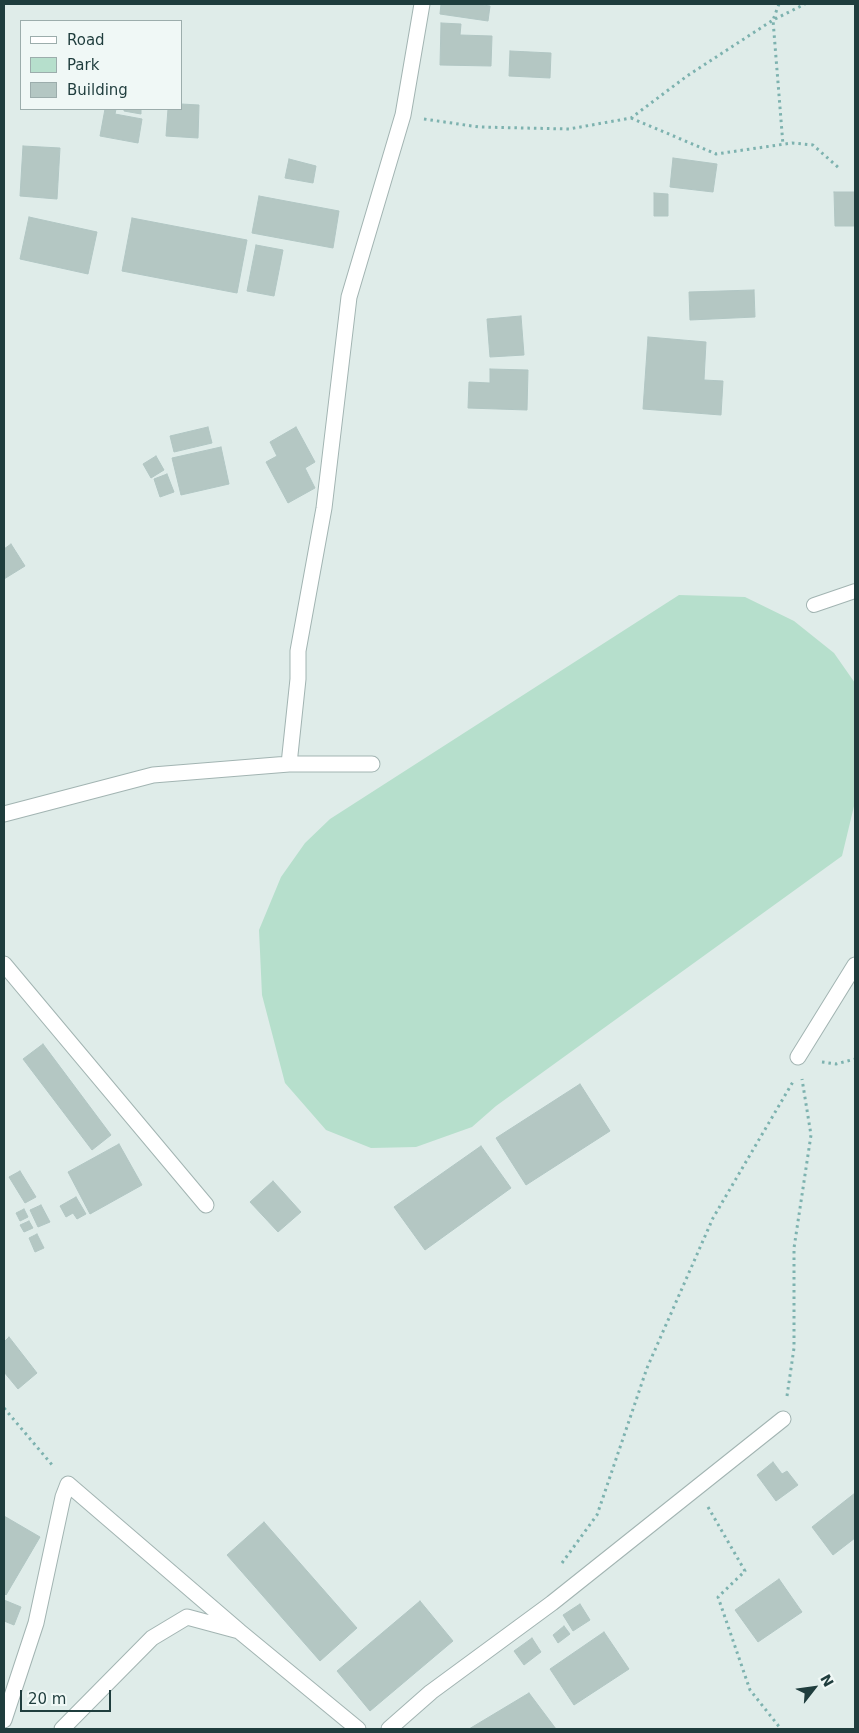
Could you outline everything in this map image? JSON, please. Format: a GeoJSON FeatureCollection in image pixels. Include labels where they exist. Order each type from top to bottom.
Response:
{"type":"FeatureCollection","features":[{"type":"Feature","properties":{"kind":"street"},"geometry":{"type":"LineString","coordinates":[[289,764],[298,679],[298,652],[324,508],[349,297],[403,115],[422,4]]}},
{"type":"Feature","properties":{"kind":"street"},"geometry":{"type":"LineString","coordinates":[[4,814],[153,775],[289,764],[372,764]]}},
{"type":"Feature","properties":{"kind":"street"},"geometry":{"type":"LineString","coordinates":[[4,964],[206,1205]]}},
{"type":"Feature","properties":{"kind":"street"},"geometry":{"type":"LineString","coordinates":[[798,1057],[855,965]]}},
{"type":"Feature","properties":{"kind":"street"},"geometry":{"type":"LineString","coordinates":[[389,1729],[431,1692],[552,1603],[783,1419]]}},
{"type":"Feature","properties":{"kind":"street"},"geometry":{"type":"LineString","coordinates":[[4,1720],[36,1623],[63,1497],[68,1484],[358,1729]]}},
{"type":"Feature","properties":{"kind":"street"},"geometry":{"type":"LineString","coordinates":[[62,1729],[152,1638],[187,1617],[240,1631]]}},
{"type":"Feature","properties":{"kind":"lane"},"geometry":{"type":"LineString","coordinates":[[814,605],[855,591]]}},
{"type":"Feature","properties":{"kind":"path"},"geometry":{"type":"LineString","coordinates":[[779,4],[773,20],[783,145]]}},
{"type":"Feature","properties":{"kind":"path"},"geometry":{"type":"LineString","coordinates":[[403,115],[479,127],[569,129],[631,118],[687,76],[773,20],[805,4]]}},
{"type":"Feature","properties":{"kind":"path"},"geometry":{"type":"LineString","coordinates":[[631,118],[716,154],[792,143],[813,145],[840,169]]}},
{"type":"Feature","properties":{"kind":"path"},"geometry":{"type":"LineString","coordinates":[[798,1057],[836,1064],[855,1059]]}},
{"type":"Feature","properties":{"kind":"path"},"geometry":{"type":"LineString","coordinates":[[783,1419],[794,1348],[794,1248],[811,1135],[798,1057]]}},
{"type":"Feature","properties":{"kind":"path"},"geometry":{"type":"LineString","coordinates":[[559,1568],[597,1515],[647,1368],[709,1227],[794,1084],[798,1057]]}},
{"type":"Feature","properties":{"kind":"path"},"geometry":{"type":"LineString","coordinates":[[4,1408],[68,1484]]}},
{"type":"Feature","properties":{"kind":"path"},"geometry":{"type":"LineString","coordinates":[[696,1487],[745,1571],[718,1597],[750,1690],[781,1729]]}},
{"type":"Feature","properties":{"kind":"green space"},"geometry":{"type":"Polygon","coordinates":[[[679,595],[745,597],[794,621],[834,653],[855,683],[855,802],[842,856],[496,1106],[472,1127],[416,1147],[371,1148],[326,1130],[285,1083],[262,995],[259,930],[281,877],[305,843],[330,819],[679,595]]]}},
{"type":"Feature","properties":{"kind":"building"},"geometry":{"type":"Polygon","coordinates":[[[441,4],[490,6],[488,21],[440,14],[441,4]]]}},
{"type":"Feature","properties":{"kind":"building"},"geometry":{"type":"Polygon","coordinates":[[[441,23],[461,24],[460,35],[492,36],[491,66],[440,65],[441,23]]]}},
{"type":"Feature","properties":{"kind":"building"},"geometry":{"type":"Polygon","coordinates":[[[510,51],[551,53],[550,78],[509,76],[510,51]]]}},
{"type":"Feature","properties":{"kind":"building"},"geometry":{"type":"Polygon","coordinates":[[[182,104],[199,105],[198,138],[166,136],[168,110],[182,110],[182,104]]]}},
{"type":"Feature","properties":{"kind":"building"},"geometry":{"type":"Polygon","coordinates":[[[105,110],[116,110],[115,114],[142,119],[138,143],[100,136],[105,110]]]}},
{"type":"Feature","properties":{"kind":"building"},"geometry":{"type":"Polygon","coordinates":[[[141,110],[141,114],[124,111],[141,110]]]}},
{"type":"Feature","properties":{"kind":"building"},"geometry":{"type":"Polygon","coordinates":[[[23,146],[60,148],[57,199],[20,196],[23,146]]]}},
{"type":"Feature","properties":{"kind":"building"},"geometry":{"type":"Polygon","coordinates":[[[673,158],[717,164],[713,192],[670,187],[673,158]]]}},
{"type":"Feature","properties":{"kind":"building"},"geometry":{"type":"Polygon","coordinates":[[[289,159],[316,166],[313,183],[285,178],[289,159]]]}},
{"type":"Feature","properties":{"kind":"building"},"geometry":{"type":"Polygon","coordinates":[[[834,192],[855,192],[855,226],[835,226],[834,192]]]}},
{"type":"Feature","properties":{"kind":"building"},"geometry":{"type":"Polygon","coordinates":[[[654,193],[668,194],[668,216],[654,216],[654,193]]]}},
{"type":"Feature","properties":{"kind":"building"},"geometry":{"type":"Polygon","coordinates":[[[259,196],[339,211],[333,248],[252,233],[259,196]]]}},
{"type":"Feature","properties":{"kind":"building"},"geometry":{"type":"Polygon","coordinates":[[[29,217],[97,232],[88,274],[20,259],[29,217]]]}},
{"type":"Feature","properties":{"kind":"building"},"geometry":{"type":"Polygon","coordinates":[[[132,218],[247,240],[237,293],[122,271],[132,218]]]}},
{"type":"Feature","properties":{"kind":"building"},"geometry":{"type":"Polygon","coordinates":[[[256,245],[283,250],[274,296],[247,291],[256,245]]]}},
{"type":"Feature","properties":{"kind":"building"},"geometry":{"type":"Polygon","coordinates":[[[754,290],[755,317],[690,320],[689,292],[754,290]]]}},
{"type":"Feature","properties":{"kind":"building"},"geometry":{"type":"Polygon","coordinates":[[[521,316],[524,355],[490,357],[487,319],[521,316]]]}},
{"type":"Feature","properties":{"kind":"building"},"geometry":{"type":"Polygon","coordinates":[[[648,337],[706,342],[704,380],[723,381],[721,415],[643,409],[648,337]]]}},
{"type":"Feature","properties":{"kind":"building"},"geometry":{"type":"Polygon","coordinates":[[[490,369],[528,370],[527,410],[468,408],[469,382],[490,383],[490,369]]]}},
{"type":"Feature","properties":{"kind":"building"},"geometry":{"type":"Polygon","coordinates":[[[208,427],[212,443],[174,452],[170,436],[208,427]]]}},
{"type":"Feature","properties":{"kind":"building"},"geometry":{"type":"Polygon","coordinates":[[[296,427],[315,462],[305,468],[315,488],[288,503],[266,462],[277,456],[270,442],[296,427]]]}},
{"type":"Feature","properties":{"kind":"building"},"geometry":{"type":"Polygon","coordinates":[[[221,447],[229,484],[181,495],[172,458],[221,447]]]}},
{"type":"Feature","properties":{"kind":"building"},"geometry":{"type":"Polygon","coordinates":[[[156,456],[164,470],[151,478],[143,464],[156,456]]]}},
{"type":"Feature","properties":{"kind":"building"},"geometry":{"type":"Polygon","coordinates":[[[167,474],[174,492],[160,497],[154,479],[167,474]]]}},
{"type":"Feature","properties":{"kind":"building"},"geometry":{"type":"Polygon","coordinates":[[[11,544],[25,566],[4,579],[4,549],[11,544]]]}},
{"type":"Feature","properties":{"kind":"building"},"geometry":{"type":"Polygon","coordinates":[[[43,1044],[111,1135],[92,1150],[23,1059],[43,1044]]]}},
{"type":"Feature","properties":{"kind":"building"},"geometry":{"type":"Polygon","coordinates":[[[580,1084],[610,1131],[526,1185],[496,1138],[580,1084]]]}},
{"type":"Feature","properties":{"kind":"building"},"geometry":{"type":"Polygon","coordinates":[[[119,1144],[142,1185],[90,1214],[68,1172],[119,1144]]]}},
{"type":"Feature","properties":{"kind":"building"},"geometry":{"type":"Polygon","coordinates":[[[481,1146],[511,1188],[425,1250],[394,1207],[481,1146]]]}},
{"type":"Feature","properties":{"kind":"building"},"geometry":{"type":"Polygon","coordinates":[[[20,1171],[36,1197],[25,1203],[9,1177],[20,1171]]]}},
{"type":"Feature","properties":{"kind":"building"},"geometry":{"type":"Polygon","coordinates":[[[273,1181],[301,1212],[278,1232],[250,1202],[273,1181]]]}},
{"type":"Feature","properties":{"kind":"building"},"geometry":{"type":"Polygon","coordinates":[[[76,1197],[86,1214],[77,1219],[73,1213],[66,1217],[60,1206],[76,1197]]]}},
{"type":"Feature","properties":{"kind":"building"},"geometry":{"type":"Polygon","coordinates":[[[41,1205],[50,1222],[38,1227],[30,1210],[41,1205]]]}},
{"type":"Feature","properties":{"kind":"building"},"geometry":{"type":"Polygon","coordinates":[[[24,1209],[28,1217],[20,1221],[16,1213],[24,1209]]]}},
{"type":"Feature","properties":{"kind":"building"},"geometry":{"type":"Polygon","coordinates":[[[29,1221],[33,1228],[24,1232],[20,1225],[29,1221]]]}},
{"type":"Feature","properties":{"kind":"building"},"geometry":{"type":"Polygon","coordinates":[[[37,1234],[44,1248],[35,1252],[29,1238],[37,1234]]]}},
{"type":"Feature","properties":{"kind":"building"},"geometry":{"type":"Polygon","coordinates":[[[9,1337],[37,1373],[18,1389],[4,1372],[4,1342],[9,1337]]]}},
{"type":"Feature","properties":{"kind":"building"},"geometry":{"type":"Polygon","coordinates":[[[773,1462],[782,1474],[787,1471],[798,1485],[776,1501],[757,1475],[773,1462]]]}},
{"type":"Feature","properties":{"kind":"building"},"geometry":{"type":"Polygon","coordinates":[[[855,1493],[855,1538],[833,1555],[812,1527],[855,1493]]]}},
{"type":"Feature","properties":{"kind":"building"},"geometry":{"type":"Polygon","coordinates":[[[4,1516],[40,1537],[6,1595],[4,1593],[4,1516]]]}},
{"type":"Feature","properties":{"kind":"building"},"geometry":{"type":"Polygon","coordinates":[[[264,1522],[357,1628],[320,1661],[227,1555],[264,1522]]]}},
{"type":"Feature","properties":{"kind":"building"},"geometry":{"type":"Polygon","coordinates":[[[779,1579],[802,1612],[758,1642],[735,1610],[779,1579]]]}},
{"type":"Feature","properties":{"kind":"building"},"geometry":{"type":"Polygon","coordinates":[[[4,1600],[21,1607],[14,1625],[4,1621],[4,1600]]]}},
{"type":"Feature","properties":{"kind":"building"},"geometry":{"type":"Polygon","coordinates":[[[420,1601],[453,1641],[370,1711],[337,1671],[420,1601]]]}},
{"type":"Feature","properties":{"kind":"building"},"geometry":{"type":"Polygon","coordinates":[[[580,1604],[590,1620],[573,1631],[563,1615],[580,1604]]]}},
{"type":"Feature","properties":{"kind":"building"},"geometry":{"type":"Polygon","coordinates":[[[564,1626],[570,1634],[558,1643],[553,1635],[564,1626]]]}},
{"type":"Feature","properties":{"kind":"building"},"geometry":{"type":"Polygon","coordinates":[[[604,1632],[629,1669],[574,1705],[550,1669],[604,1632]]]}},
{"type":"Feature","properties":{"kind":"building"},"geometry":{"type":"Polygon","coordinates":[[[532,1638],[541,1652],[524,1665],[514,1651],[532,1638]]]}},
{"type":"Feature","properties":{"kind":"building"},"geometry":{"type":"Polygon","coordinates":[[[529,1693],[556,1729],[469,1729],[529,1693]]]}}]}
